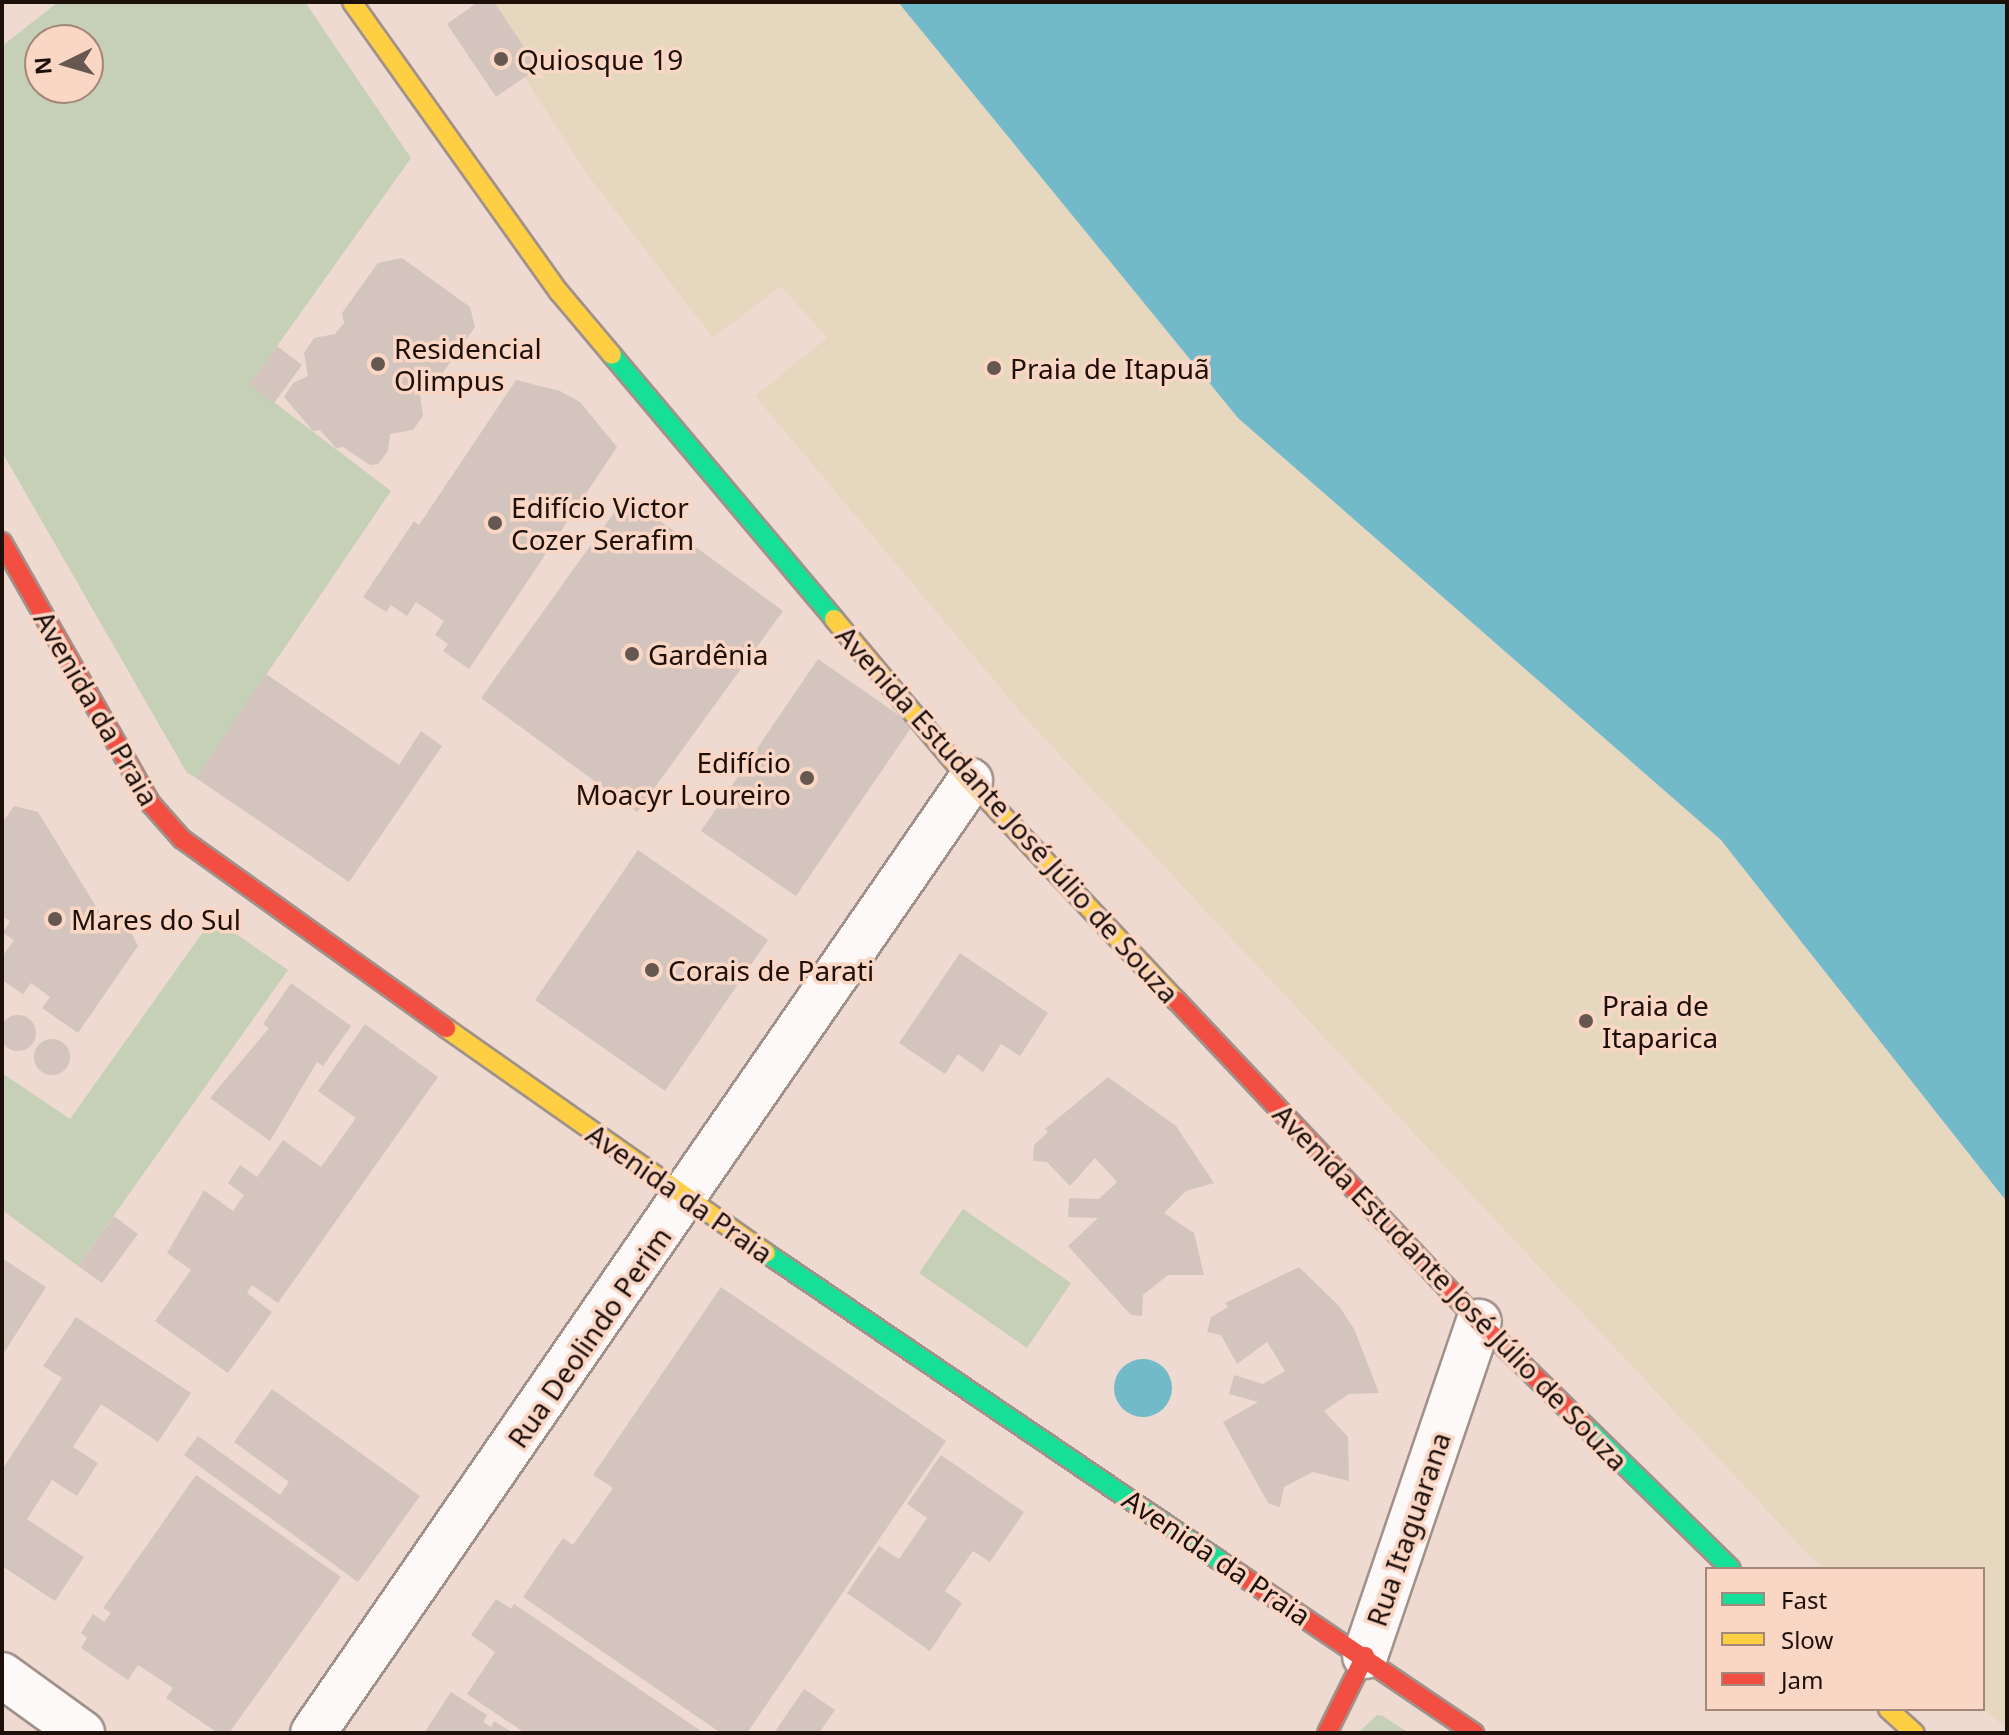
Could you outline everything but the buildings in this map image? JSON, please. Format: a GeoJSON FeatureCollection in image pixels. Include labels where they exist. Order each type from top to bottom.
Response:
{"type":"FeatureCollection","features":[{"type":"Feature","properties":{"kind":"street","name":"Avenida Estudante José Júlio de Souza"},"geometry":{"type":"LineString","coordinates":[[352,2],[559,292],[970,781],[1479,1322],[1729,1567]]}},
{"type":"Feature","properties":{"kind":"street","name":"Avenida da Praia"},"geometry":{"type":"LineString","coordinates":[[2,542],[151,804],[182,839],[686,1199],[1365,1656],[1474,1733]]}},
{"type":"Feature","properties":{"kind":"street","name":"Rua Deolindo Perim"},"geometry":{"type":"LineString","coordinates":[[313,1733],[686,1199],[970,781]]}},
{"type":"Feature","properties":{"kind":"street","name":"Rua Itaguarana"},"geometry":{"type":"LineString","coordinates":[[1327,1733],[1365,1656],[1479,1322]]}},
{"type":"Feature","properties":{"kind":"street"},"geometry":{"type":"LineString","coordinates":[[2,1675],[82,1733]]}},
{"type":"Feature","properties":{"kind":"street"},"geometry":{"type":"LineString","coordinates":[[1890,1711],[1915,1733]]}},
{"type":"Feature","properties":{"kind":"green space"},"geometry":{"type":"Polygon","coordinates":[[[58,2],[305,2],[411,158],[250,384],[391,491],[196,778],[187,773],[2,452],[2,46],[24,29],[24,104],[104,104],[104,24],[30,24],[58,2]]]}},
{"type":"Feature","properties":{"kind":"green space"},"geometry":{"type":"Polygon","coordinates":[[[213,918],[288,970],[78,1266],[2,1210],[2,1073],[70,1119],[213,918]]]}},
{"type":"Feature","properties":{"kind":"green space"},"geometry":{"type":"Polygon","coordinates":[[[963,1209],[1071,1283],[1027,1348],[919,1273],[963,1209]]]}},
{"type":"Feature","properties":{"kind":"green space"},"geometry":{"type":"Polygon","coordinates":[[[1377,1715],[1383,1716],[1409,1733],[1358,1733],[1377,1715]]]}},
{"type":"Feature","properties":{"kind":"sand","name":"Praia de Itaparica"},"geometry":{"type":"Polygon","coordinates":[[[475,2],[898,2],[1238,418],[1721,840],[2007,1202],[2007,1729],[1985,1710],[1985,1567],[1823,1567],[1805,1551],[1028,721],[755,396],[827,338],[781,286],[713,338],[590,178],[475,2]]]}},
{"type":"Feature","properties":{"kind":"water"},"geometry":{"type":"Polygon","coordinates":[[[898,2],[2007,2],[2007,1202],[1721,840],[1238,418],[898,2]]]}},
{"type":"Feature","properties":{"kind":"water"},"geometry":{"type":"Polygon","coordinates":[[[1143,1359],[1164,1367],[1172,1388],[1164,1409],[1143,1417],[1122,1409],[1114,1388],[1122,1367],[1143,1359]]]}},
{"type":"Feature","properties":{"kind":"traffic: fast"},"geometry":{"type":"LineString","coordinates":[[612,355],[834,619]]}},
{"type":"Feature","properties":{"kind":"traffic: fast"},"geometry":{"type":"LineString","coordinates":[[766,1253],[1226,1565]]}},
{"type":"Feature","properties":{"kind":"traffic: fast"},"geometry":{"type":"LineString","coordinates":[[1585,1426],[1729,1567]]}},
{"type":"Feature","properties":{"kind":"traffic: slow"},"geometry":{"type":"LineString","coordinates":[[352,2],[559,292],[612,355]]}},
{"type":"Feature","properties":{"kind":"traffic: slow"},"geometry":{"type":"LineString","coordinates":[[834,619],[970,781],[1176,1000]]}},
{"type":"Feature","properties":{"kind":"traffic: slow"},"geometry":{"type":"LineString","coordinates":[[446,1028],[766,1253]]}},
{"type":"Feature","properties":{"kind":"traffic: slow"},"geometry":{"type":"LineString","coordinates":[[1890,1711],[1915,1733]]}},
{"type":"Feature","properties":{"kind":"traffic: jam"},"geometry":{"type":"LineString","coordinates":[[2,542],[151,804],[182,839],[446,1028]]}},
{"type":"Feature","properties":{"kind":"traffic: jam"},"geometry":{"type":"LineString","coordinates":[[1176,1000],[1479,1322],[1585,1426]]}},
{"type":"Feature","properties":{"kind":"traffic: jam"},"geometry":{"type":"LineString","coordinates":[[1226,1565],[1474,1733]]}},
{"type":"Feature","properties":{"kind":"traffic: jam"},"geometry":{"type":"LineString","coordinates":[[1327,1733],[1365,1656]]}},
{"type":"Feature","properties":{"kind":"place","name":"Quiosque 19"},"geometry":{"type":"Point","coordinates":[501,59]}},
{"type":"Feature","properties":{"kind":"place","name":"Residencial Olimpus"},"geometry":{"type":"Point","coordinates":[378,364]}},
{"type":"Feature","properties":{"kind":"place","name":"Praia de Itapuã"},"geometry":{"type":"Point","coordinates":[994,368]}},
{"type":"Feature","properties":{"kind":"place","name":"Edifício Victor Cozer Serafim"},"geometry":{"type":"Point","coordinates":[495,523]}},
{"type":"Feature","properties":{"kind":"place","name":"Gardênia"},"geometry":{"type":"Point","coordinates":[632,654]}},
{"type":"Feature","properties":{"kind":"place","name":"Edifício Moacyr Loureiro"},"geometry":{"type":"Point","coordinates":[807,778]}},
{"type":"Feature","properties":{"kind":"place","name":"Mares do Sul"},"geometry":{"type":"Point","coordinates":[55,919]}},
{"type":"Feature","properties":{"kind":"place","name":"Corais de Parati"},"geometry":{"type":"Point","coordinates":[652,970]}},
{"type":"Feature","properties":{"kind":"place","name":"Praia de Itaparica"},"geometry":{"type":"Point","coordinates":[1586,1021]}}]}
